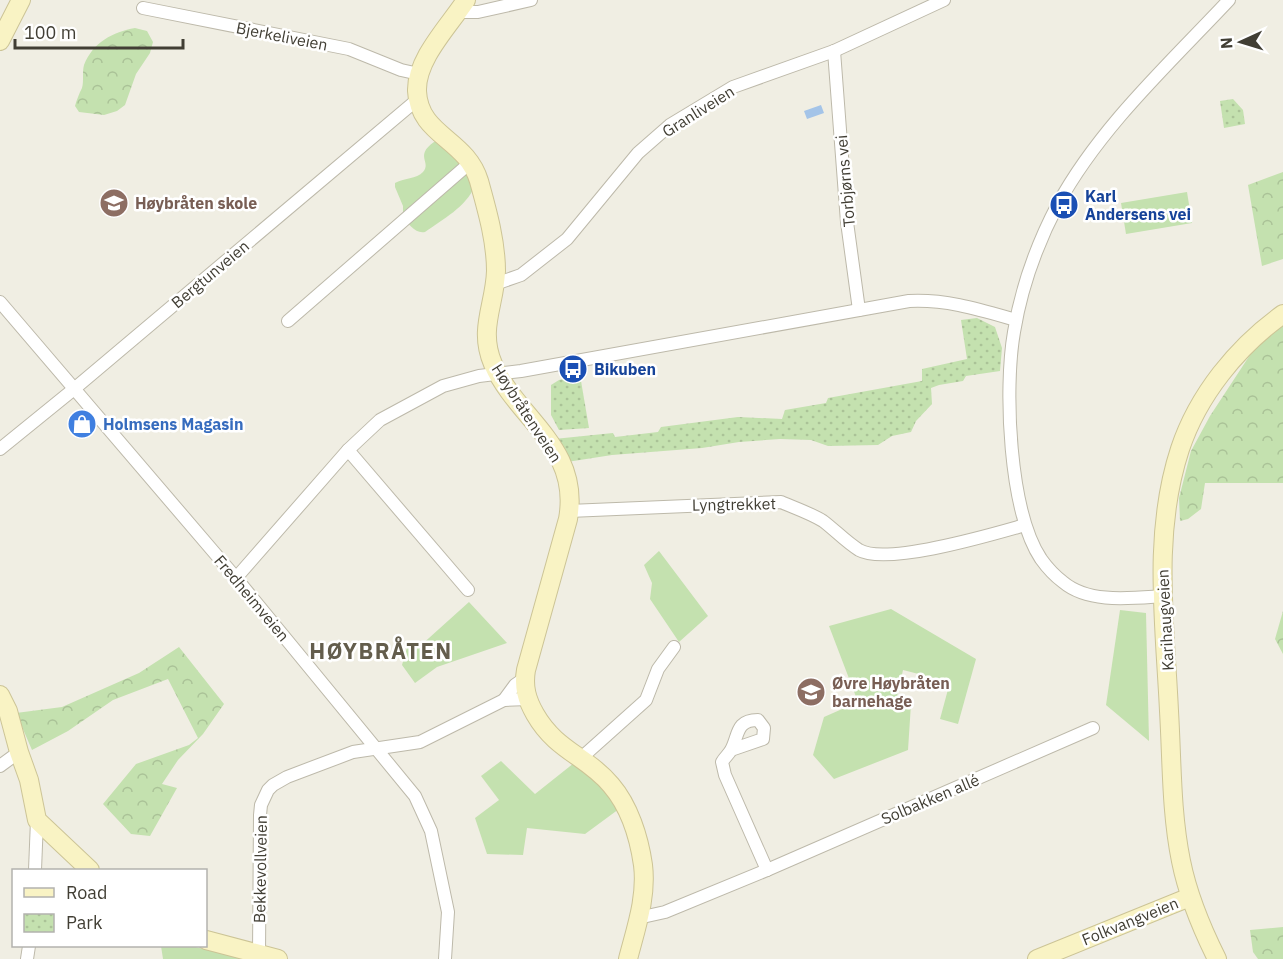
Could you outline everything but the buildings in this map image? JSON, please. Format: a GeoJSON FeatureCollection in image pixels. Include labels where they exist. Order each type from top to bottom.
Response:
{"type":"FeatureCollection","features":[{"type":"Feature","properties":{"kind":"street"},"geometry":{"type":"LineString","coordinates":[[0,41],[21,0]]}},
{"type":"Feature","properties":{"kind":"street"},"geometry":{"type":"LineString","coordinates":[[462,6],[478,12],[531,0]]}},
{"type":"Feature","properties":{"kind":"street","name":"Granliveien"},"geometry":{"type":"LineString","coordinates":[[495,284],[521,275],[567,239],[638,153],[670,125],[733,87],[834,51],[944,0]]}},
{"type":"Feature","properties":{"kind":"street"},"geometry":{"type":"LineString","coordinates":[[1164,596],[1099,597],[1084,593],[1063,583],[1041,559],[1025,525],[1012,456],[1008,391],[1016,320],[1028,276],[1042,236],[1065,192],[1085,160],[1126,111],[1229,0]]}},
{"type":"Feature","properties":{"kind":"street","name":"Høybråtenveien"},"geometry":{"type":"LineString","coordinates":[[462,6],[427,57],[419,74],[418,99],[428,123],[459,148],[471,162],[479,181],[496,261],[495,284],[486,340],[498,373],[537,424],[556,454],[569,485],[569,511],[525,678],[528,699],[548,733],[610,783],[622,801],[632,823],[644,877],[643,896],[628,959]]}},
{"type":"Feature","properties":{"kind":"street","name":"Bjerkeliveien"},"geometry":{"type":"LineString","coordinates":[[143,8],[349,49],[419,74]]}},
{"type":"Feature","properties":{"kind":"street","name":"Torbjørns vei"},"geometry":{"type":"LineString","coordinates":[[834,51],[847,222],[859,310]]}},
{"type":"Feature","properties":{"kind":"street","name":"Bergtunveien"},"geometry":{"type":"LineString","coordinates":[[0,449],[418,99]]}},
{"type":"Feature","properties":{"kind":"street"},"geometry":{"type":"LineString","coordinates":[[288,321],[471,162]]}},
{"type":"Feature","properties":{"kind":"street"},"geometry":{"type":"LineString","coordinates":[[236,578],[348,450],[380,420],[442,386],[467,378],[521,371],[909,301],[931,301],[976,308],[1016,320]]}},
{"type":"Feature","properties":{"kind":"street","name":"Fredheimveien"},"geometry":{"type":"LineString","coordinates":[[0,302],[236,578],[415,796],[431,831],[448,912],[445,959]]}},
{"type":"Feature","properties":{"kind":"street","name":"Karihaugveien"},"geometry":{"type":"LineString","coordinates":[[1217,959],[1190,897],[1181,861],[1174,809],[1162,560],[1165,513],[1174,468],[1188,428],[1208,394],[1230,362],[1251,340],[1283,314]]}},
{"type":"Feature","properties":{"kind":"street"},"geometry":{"type":"LineString","coordinates":[[348,450],[468,590]]}},
{"type":"Feature","properties":{"kind":"street","name":"Lyngtrekket"},"geometry":{"type":"LineString","coordinates":[[569,511],[781,502],[802,510],[823,522],[860,550],[874,555],[967,542],[1025,525]]}},
{"type":"Feature","properties":{"kind":"street"},"geometry":{"type":"LineString","coordinates":[[580,759],[646,700],[658,669],[674,646]]}},
{"type":"Feature","properties":{"kind":"street","name":"Bekkevollveien"},"geometry":{"type":"LineString","coordinates":[[504,700],[515,685],[525,678]]}},
{"type":"Feature","properties":{"kind":"street"},"geometry":{"type":"LineString","coordinates":[[0,695],[8,711],[33,793],[37,820],[35,869]]}},
{"type":"Feature","properties":{"kind":"street","name":"Bekkevollveien"},"geometry":{"type":"LineString","coordinates":[[266,957],[259,827],[261,804],[273,785],[287,777],[343,755],[420,742],[504,700],[528,699]]}},
{"type":"Feature","properties":{"kind":"street","name":"Solbakken allé"},"geometry":{"type":"LineString","coordinates":[[639,915],[647,916],[665,912],[767,870],[1093,728]]}},
{"type":"Feature","properties":{"kind":"street"},"geometry":{"type":"LineString","coordinates":[[731,750],[722,762],[725,775],[767,870]]}},
{"type":"Feature","properties":{"kind":"street"},"geometry":{"type":"LineString","coordinates":[[0,766],[19,752]]}},
{"type":"Feature","properties":{"kind":"street"},"geometry":{"type":"LineString","coordinates":[[37,820],[89,869]]}},
{"type":"Feature","properties":{"kind":"street","name":"Folkvangveien"},"geometry":{"type":"LineString","coordinates":[[1037,959],[1190,897]]}},
{"type":"Feature","properties":{"kind":"street"},"geometry":{"type":"LineString","coordinates":[[207,940],[266,957]]}},
{"type":"Feature","properties":{"kind":"green space"},"geometry":{"type":"Polygon","coordinates":[[[135,28],[147,31],[153,42],[150,53],[136,74],[125,105],[117,111],[104,115],[79,112],[75,106],[82,88],[83,68],[88,57],[105,39],[135,28]]]}},
{"type":"Feature","properties":{"kind":"green space"},"geometry":{"type":"Polygon","coordinates":[[[1233,99],[1243,110],[1245,124],[1224,128],[1220,101],[1233,99]]]}},
{"type":"Feature","properties":{"kind":"green space"},"geometry":{"type":"Polygon","coordinates":[[[434,142],[438,142],[458,157],[474,187],[460,206],[425,232],[421,232],[412,228],[403,217],[403,206],[395,183],[423,172],[426,165],[425,151],[434,142]]]}},
{"type":"Feature","properties":{"kind":"green space"},"geometry":{"type":"Polygon","coordinates":[[[1283,172],[1283,259],[1262,266],[1248,185],[1283,172]]]}},
{"type":"Feature","properties":{"kind":"green space"},"geometry":{"type":"Polygon","coordinates":[[[1187,192],[1192,223],[1126,234],[1121,203],[1187,192]]]}},
{"type":"Feature","properties":{"kind":"green space"},"geometry":{"type":"Polygon","coordinates":[[[1283,315],[1283,483],[1205,483],[1201,509],[1188,519],[1180,521],[1179,498],[1191,451],[1210,416],[1263,335],[1283,315]]]}},
{"type":"Feature","properties":{"kind":"green space"},"geometry":{"type":"Polygon","coordinates":[[[977,318],[995,327],[1002,348],[1000,371],[966,376],[963,381],[931,388],[932,404],[916,421],[911,432],[892,436],[878,445],[828,446],[811,440],[780,439],[612,455],[567,462],[554,439],[613,433],[615,437],[658,432],[661,427],[738,417],[782,419],[785,410],[826,403],[828,398],[922,381],[922,369],[967,359],[961,320],[977,318]]]}},
{"type":"Feature","properties":{"kind":"green space"},"geometry":{"type":"Polygon","coordinates":[[[580,375],[589,428],[559,430],[551,415],[551,385],[559,380],[580,375]]]}},
{"type":"Feature","properties":{"kind":"green space"},"geometry":{"type":"Polygon","coordinates":[[[659,551],[708,616],[679,642],[650,599],[652,583],[644,565],[659,551]]]}},
{"type":"Feature","properties":{"kind":"green space"},"geometry":{"type":"Polygon","coordinates":[[[469,602],[507,643],[437,667],[415,683],[402,665],[408,644],[419,647],[469,602]]]}},
{"type":"Feature","properties":{"kind":"green space"},"geometry":{"type":"Polygon","coordinates":[[[891,609],[976,659],[958,724],[940,719],[950,682],[903,670],[896,701],[911,704],[908,750],[834,779],[813,755],[824,717],[858,702],[829,626],[891,609]]]}},
{"type":"Feature","properties":{"kind":"green space"},"geometry":{"type":"Polygon","coordinates":[[[1120,610],[1146,613],[1149,741],[1106,705],[1120,610]]]}},
{"type":"Feature","properties":{"kind":"green space"},"geometry":{"type":"Polygon","coordinates":[[[1283,611],[1283,654],[1275,639],[1283,611]]]}},
{"type":"Feature","properties":{"kind":"green space"},"geometry":{"type":"Polygon","coordinates":[[[179,647],[224,704],[203,734],[178,760],[162,784],[177,788],[150,836],[131,834],[103,804],[136,764],[189,745],[198,738],[168,679],[113,700],[68,731],[32,750],[16,713],[62,707],[139,673],[179,647]]]}},
{"type":"Feature","properties":{"kind":"green space"},"geometry":{"type":"Polygon","coordinates":[[[501,761],[535,794],[574,763],[610,792],[619,809],[585,834],[527,828],[523,855],[487,854],[475,818],[499,800],[481,776],[501,761]]]}},
{"type":"Feature","properties":{"kind":"green space"},"geometry":{"type":"Polygon","coordinates":[[[1283,927],[1283,959],[1258,959],[1253,952],[1250,930],[1283,927]]]}},
{"type":"Feature","properties":{"kind":"green space"},"geometry":{"type":"Polygon","coordinates":[[[161,947],[195,947],[246,959],[163,959],[161,947]]]}},
{"type":"Feature","properties":{"kind":"water"},"geometry":{"type":"Polygon","coordinates":[[[821,105],[824,113],[807,119],[804,111],[821,105]]]}},
{"type":"Feature","properties":{"kind":"place","name":"Høybråten skole"},"geometry":{"type":"Point","coordinates":[114,203]}},
{"type":"Feature","properties":{"kind":"place","name":"Karl Andersens vei"},"geometry":{"type":"Point","coordinates":[1064,205]}},
{"type":"Feature","properties":{"kind":"place","name":"Bikuben"},"geometry":{"type":"Point","coordinates":[573,369]}},
{"type":"Feature","properties":{"kind":"place","name":"Holmsens Magasin"},"geometry":{"type":"Point","coordinates":[82,424]}},
{"type":"Feature","properties":{"kind":"place","name":"Øvre Høybråten barnehage"},"geometry":{"type":"Point","coordinates":[811,692]}},
{"type":"Feature","properties":{"kind":"district","name":"HØYBRÅTEN"},"geometry":{"type":"Point","coordinates":[381,650]}}]}
